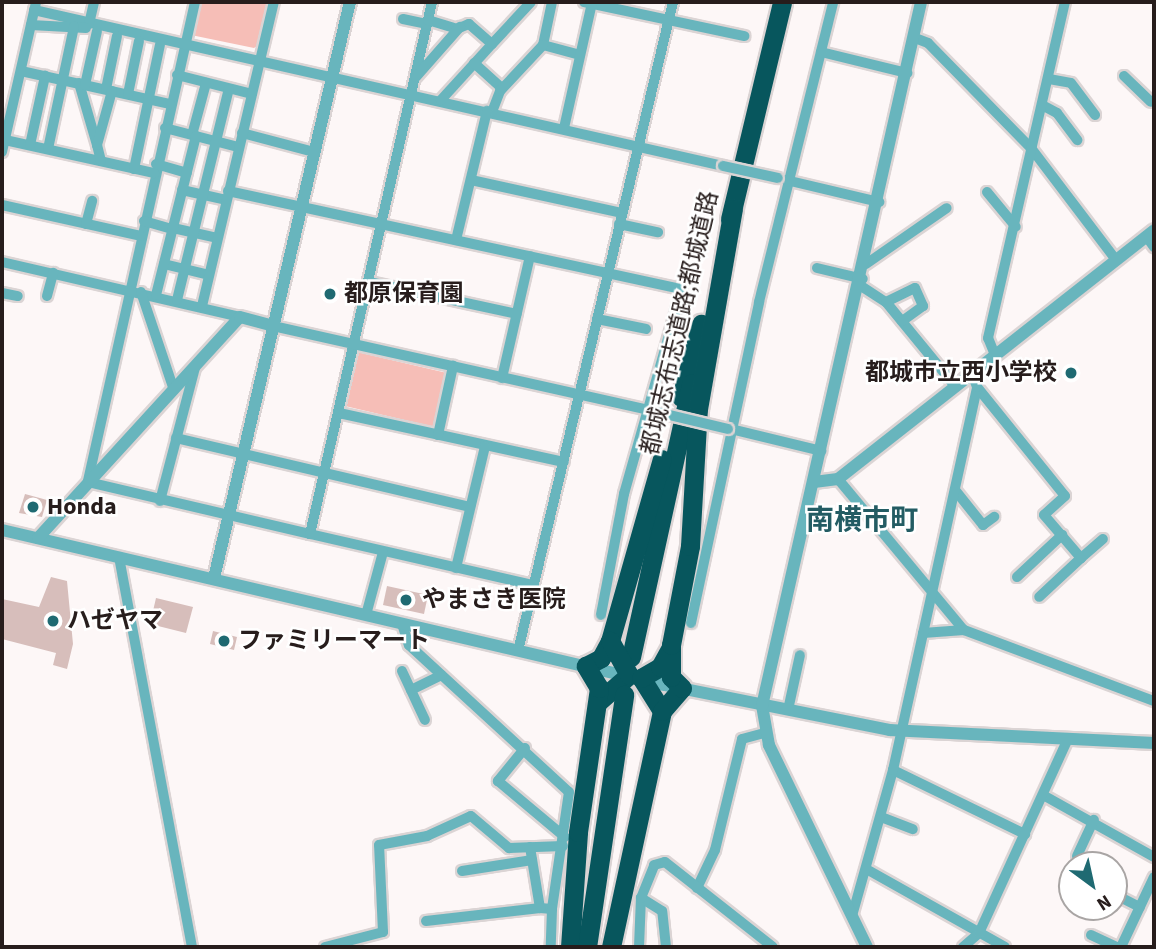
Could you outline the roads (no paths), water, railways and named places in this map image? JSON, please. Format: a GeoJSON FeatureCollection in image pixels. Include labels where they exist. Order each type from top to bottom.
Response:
{"type":"FeatureCollection","features":[{"type":"Feature","properties":{"kind":"highway","name":"都城志布志道路;都城道路"},"geometry":{"type":"LineString","coordinates":[[634,670],[733,209],[782,2]]}},
{"type":"Feature","properties":{"kind":"highway"},"geometry":{"type":"LineString","coordinates":[[570,947],[578,832],[598,702],[598,681],[586,666],[601,659],[610,641],[733,209]]}},
{"type":"Feature","properties":{"kind":"highway"},"geometry":{"type":"LineString","coordinates":[[611,947],[662,711],[671,693],[682,688],[671,677],[671,645],[690,546],[698,409],[733,209]]}},
{"type":"Feature","properties":{"kind":"highway"},"geometry":{"type":"LineString","coordinates":[[610,641],[662,711]]}},
{"type":"Feature","properties":{"kind":"highway"},"geometry":{"type":"LineString","coordinates":[[598,702],[634,670],[660,667],[671,645]]}},
{"type":"Feature","properties":{"kind":"highway"},"geometry":{"type":"LineString","coordinates":[[587,947],[624,695]]}},
{"type":"Feature","properties":{"kind":"street"},"geometry":{"type":"LineString","coordinates":[[94,2],[93,27],[82,84],[101,161]]}},
{"type":"Feature","properties":{"kind":"street"},"geometry":{"type":"LineString","coordinates":[[88,482],[135,290],[144,221],[181,48],[195,2]]}},
{"type":"Feature","properties":{"kind":"street"},"geometry":{"type":"LineString","coordinates":[[202,306],[274,2]]}},
{"type":"Feature","properties":{"kind":"street"},"geometry":{"type":"LineString","coordinates":[[214,578],[350,2]]}},
{"type":"Feature","properties":{"kind":"street"},"geometry":{"type":"LineString","coordinates":[[310,534],[384,223],[432,2]]}},
{"type":"Feature","properties":{"kind":"street"},"geometry":{"type":"LineString","coordinates":[[441,100],[531,2]]}},
{"type":"Feature","properties":{"kind":"street"},"geometry":{"type":"LineString","coordinates":[[456,240],[489,112],[502,88],[543,45],[552,2]]}},
{"type":"Feature","properties":{"kind":"street"},"geometry":{"type":"LineString","coordinates":[[517,651],[673,2]]}},
{"type":"Feature","properties":{"kind":"street"},"geometry":{"type":"LineString","coordinates":[[691,623],[759,302],[833,2]]}},
{"type":"Feature","properties":{"kind":"street"},"geometry":{"type":"LineString","coordinates":[[867,947],[765,733],[762,706],[862,283],[922,2]]}},
{"type":"Feature","properties":{"kind":"street"},"geometry":{"type":"LineString","coordinates":[[995,355],[988,338],[1016,227],[1031,148],[1065,2]]}},
{"type":"Feature","properties":{"kind":"street"},"geometry":{"type":"LineString","coordinates":[[564,128],[588,3],[744,36]]}},
{"type":"Feature","properties":{"kind":"street"},"geometry":{"type":"LineString","coordinates":[[2,152],[35,6],[117,36],[181,48]]}},
{"type":"Feature","properties":{"kind":"street"},"geometry":{"type":"LineString","coordinates":[[403,19],[460,27],[469,24],[492,44]]}},
{"type":"Feature","properties":{"kind":"street"},"geometry":{"type":"LineString","coordinates":[[31,25],[93,27],[181,48],[411,92],[879,202]]}},
{"type":"Feature","properties":{"kind":"street"},"geometry":{"type":"LineString","coordinates":[[48,149],[74,27]]}},
{"type":"Feature","properties":{"kind":"street"},"geometry":{"type":"LineString","coordinates":[[414,79],[460,27]]}},
{"type":"Feature","properties":{"kind":"street"},"geometry":{"type":"LineString","coordinates":[[97,145],[117,36]]}},
{"type":"Feature","properties":{"kind":"street"},"geometry":{"type":"LineString","coordinates":[[915,38],[928,43],[1031,148],[1116,260]]}},
{"type":"Feature","properties":{"kind":"street"},"geometry":{"type":"LineString","coordinates":[[128,94],[139,41]]}},
{"type":"Feature","properties":{"kind":"street"},"geometry":{"type":"LineString","coordinates":[[543,45],[580,55]]}},
{"type":"Feature","properties":{"kind":"street"},"geometry":{"type":"LineString","coordinates":[[134,169],[160,46]]}},
{"type":"Feature","properties":{"kind":"street"},"geometry":{"type":"LineString","coordinates":[[821,52],[907,73]]}},
{"type":"Feature","properties":{"kind":"street"},"geometry":{"type":"LineString","coordinates":[[474,63],[502,88]]}},
{"type":"Feature","properties":{"kind":"street"},"geometry":{"type":"LineString","coordinates":[[21,71],[170,104]]}},
{"type":"Feature","properties":{"kind":"street"},"geometry":{"type":"LineString","coordinates":[[177,75],[252,94]]}},
{"type":"Feature","properties":{"kind":"street"},"geometry":{"type":"LineString","coordinates":[[30,145],[45,76]]}},
{"type":"Feature","properties":{"kind":"street"},"geometry":{"type":"LineString","coordinates":[[1124,76],[1153,104]]}},
{"type":"Feature","properties":{"kind":"street"},"geometry":{"type":"LineString","coordinates":[[1049,79],[1072,83],[1095,115]]}},
{"type":"Feature","properties":{"kind":"street"},"geometry":{"type":"LineString","coordinates":[[156,295],[187,173],[206,83]]}},
{"type":"Feature","properties":{"kind":"street"},"geometry":{"type":"LineString","coordinates":[[177,300],[229,89]]}},
{"type":"Feature","properties":{"kind":"street"},"geometry":{"type":"LineString","coordinates":[[1042,105],[1057,113],[1077,140]]}},
{"type":"Feature","properties":{"kind":"street"},"geometry":{"type":"LineString","coordinates":[[165,128],[239,147]]}},
{"type":"Feature","properties":{"kind":"street"},"geometry":{"type":"LineString","coordinates":[[242,132],[314,152]]}},
{"type":"Feature","properties":{"kind":"street"},"geometry":{"type":"LineString","coordinates":[[5,140],[134,169],[187,173]]}},
{"type":"Feature","properties":{"kind":"street"},"geometry":{"type":"LineString","coordinates":[[471,180],[621,218],[658,232]]}},
{"type":"Feature","properties":{"kind":"street"},"geometry":{"type":"LineString","coordinates":[[182,190],[300,206],[682,289],[652,411],[624,494],[601,615]]}},
{"type":"Feature","properties":{"kind":"street"},"geometry":{"type":"LineString","coordinates":[[987,192],[1016,227]]}},
{"type":"Feature","properties":{"kind":"street"},"geometry":{"type":"LineString","coordinates":[[86,224],[92,201]]}},
{"type":"Feature","properties":{"kind":"street"},"geometry":{"type":"LineString","coordinates":[[2,205],[141,236]]}},
{"type":"Feature","properties":{"kind":"street"},"geometry":{"type":"LineString","coordinates":[[866,264],[934,223],[947,208]]}},
{"type":"Feature","properties":{"kind":"street"},"geometry":{"type":"LineString","coordinates":[[144,221],[217,238]]}},
{"type":"Feature","properties":{"kind":"street"},"geometry":{"type":"LineString","coordinates":[[814,482],[838,480],[1150,233],[1154,247]]}},
{"type":"Feature","properties":{"kind":"street"},"geometry":{"type":"LineString","coordinates":[[502,378],[530,256]]}},
{"type":"Feature","properties":{"kind":"street"},"geometry":{"type":"LineString","coordinates":[[2,262],[135,290],[273,326],[821,451]]}},
{"type":"Feature","properties":{"kind":"street"},"geometry":{"type":"LineString","coordinates":[[164,264],[208,275]]}},
{"type":"Feature","properties":{"kind":"street"},"geometry":{"type":"LineString","coordinates":[[817,268],[862,283],[886,302],[955,386]]}},
{"type":"Feature","properties":{"kind":"street"},"geometry":{"type":"LineString","coordinates":[[47,296],[53,273]]}},
{"type":"Feature","properties":{"kind":"street"},"geometry":{"type":"LineString","coordinates":[[369,282],[517,314]]}},
{"type":"Feature","properties":{"kind":"street"},"geometry":{"type":"LineString","coordinates":[[886,302],[915,288],[923,306],[902,321]]}},
{"type":"Feature","properties":{"kind":"street"},"geometry":{"type":"LineString","coordinates":[[135,290],[174,390]]}},
{"type":"Feature","properties":{"kind":"street"},"geometry":{"type":"LineString","coordinates":[[2,293],[18,296]]}},
{"type":"Feature","properties":{"kind":"street"},"geometry":{"type":"LineString","coordinates":[[38,538],[240,317]]}},
{"type":"Feature","properties":{"kind":"street"},"geometry":{"type":"LineString","coordinates":[[597,319],[646,329]]}},
{"type":"Feature","properties":{"kind":"street"},"geometry":{"type":"LineString","coordinates":[[438,435],[453,366]]}},
{"type":"Feature","properties":{"kind":"street"},"geometry":{"type":"LineString","coordinates":[[160,501],[195,368]]}},
{"type":"Feature","properties":{"kind":"street"},"geometry":{"type":"LineString","coordinates":[[972,373],[977,387],[1065,496],[1044,515],[1081,558]]}},
{"type":"Feature","properties":{"kind":"street"},"geometry":{"type":"LineString","coordinates":[[852,916],[868,870],[893,770],[977,387]]}},
{"type":"Feature","properties":{"kind":"street"},"geometry":{"type":"LineString","coordinates":[[339,413],[564,462]]}},
{"type":"Feature","properties":{"kind":"street"},"geometry":{"type":"LineString","coordinates":[[176,438],[470,507]]}},
{"type":"Feature","properties":{"kind":"street"},"geometry":{"type":"LineString","coordinates":[[456,568],[485,446]]}},
{"type":"Feature","properties":{"kind":"street"},"geometry":{"type":"LineString","coordinates":[[838,480],[964,630]]}},
{"type":"Feature","properties":{"kind":"street"},"geometry":{"type":"LineString","coordinates":[[88,482],[160,501],[532,585]]}},
{"type":"Feature","properties":{"kind":"street"},"geometry":{"type":"LineString","coordinates":[[954,490],[984,525],[994,517]]}},
{"type":"Feature","properties":{"kind":"street"},"geometry":{"type":"LineString","coordinates":[[2,530],[517,651],[586,666],[634,670],[682,688],[762,706],[900,731],[1067,741],[1154,743]]}},
{"type":"Feature","properties":{"kind":"street"},"geometry":{"type":"LineString","coordinates":[[1017,577],[1062,535]]}},
{"type":"Feature","properties":{"kind":"street"},"geometry":{"type":"LineString","coordinates":[[1039,597],[1103,539]]}},
{"type":"Feature","properties":{"kind":"street"},"geometry":{"type":"LineString","coordinates":[[366,615],[383,552]]}},
{"type":"Feature","properties":{"kind":"street"},"geometry":{"type":"LineString","coordinates":[[119,557],[192,947]]}},
{"type":"Feature","properties":{"kind":"street"},"geometry":{"type":"LineString","coordinates":[[402,624],[409,645],[525,748],[569,792],[564,842],[546,908]]}},
{"type":"Feature","properties":{"kind":"street"},"geometry":{"type":"LineString","coordinates":[[923,633],[964,630],[1154,701]]}},
{"type":"Feature","properties":{"kind":"street"},"geometry":{"type":"LineString","coordinates":[[788,710],[800,655]]}},
{"type":"Feature","properties":{"kind":"street"},"geometry":{"type":"LineString","coordinates":[[402,671],[425,720]]}},
{"type":"Feature","properties":{"kind":"street"},"geometry":{"type":"LineString","coordinates":[[411,690],[442,675]]}},
{"type":"Feature","properties":{"kind":"street"},"geometry":{"type":"LineString","coordinates":[[697,888],[715,850],[742,739],[765,733]]}},
{"type":"Feature","properties":{"kind":"street"},"geometry":{"type":"LineString","coordinates":[[963,947],[979,933],[1067,741]]}},
{"type":"Feature","properties":{"kind":"street"},"geometry":{"type":"LineString","coordinates":[[525,748],[498,781],[564,842]]}},
{"type":"Feature","properties":{"kind":"street"},"geometry":{"type":"LineString","coordinates":[[893,770],[1025,834]]}},
{"type":"Feature","properties":{"kind":"street"},"geometry":{"type":"LineString","coordinates":[[1043,795],[1094,820],[1154,857]]}},
{"type":"Feature","properties":{"kind":"street"},"geometry":{"type":"LineString","coordinates":[[325,947],[383,932],[379,845],[427,836],[471,816],[509,848],[564,842]]}},
{"type":"Feature","properties":{"kind":"street"},"geometry":{"type":"LineString","coordinates":[[881,817],[913,829]]}},
{"type":"Feature","properties":{"kind":"street"},"geometry":{"type":"LineString","coordinates":[[1079,851],[1094,820]]}},
{"type":"Feature","properties":{"kind":"street"},"geometry":{"type":"LineString","coordinates":[[530,847],[546,908],[551,947]]}},
{"type":"Feature","properties":{"kind":"street"},"geometry":{"type":"LineString","coordinates":[[462,871],[532,860]]}},
{"type":"Feature","properties":{"kind":"street"},"geometry":{"type":"LineString","coordinates":[[639,947],[641,898],[654,865],[665,862],[773,947]]}},
{"type":"Feature","properties":{"kind":"street"},"geometry":{"type":"LineString","coordinates":[[868,870],[1004,947]]}},
{"type":"Feature","properties":{"kind":"street"},"geometry":{"type":"LineString","coordinates":[[1091,935],[1119,947],[1154,877]]}},
{"type":"Feature","properties":{"kind":"street"},"geometry":{"type":"LineString","coordinates":[[641,898],[663,911],[666,947]]}},
{"type":"Feature","properties":{"kind":"street"},"geometry":{"type":"LineString","coordinates":[[1128,900],[1140,906]]}},
{"type":"Feature","properties":{"kind":"street"},"geometry":{"type":"LineString","coordinates":[[426,921],[546,908]]}},
{"type":"Feature","properties":{"kind":"place","name":"都原保育園"},"geometry":{"type":"Point","coordinates":[330,294]}},
{"type":"Feature","properties":{"kind":"place","name":"都城市立西小学校"},"geometry":{"type":"Point","coordinates":[1071,373]}},
{"type":"Feature","properties":{"kind":"place","name":"Honda"},"geometry":{"type":"Point","coordinates":[33,507]}},
{"type":"Feature","properties":{"kind":"place","name":"やまさき医院"},"geometry":{"type":"Point","coordinates":[406,600]}},
{"type":"Feature","properties":{"kind":"place","name":"ハゼヤマ"},"geometry":{"type":"Point","coordinates":[53,621]}},
{"type":"Feature","properties":{"kind":"place","name":"ファミリーマート"},"geometry":{"type":"Point","coordinates":[224,641]}},
{"type":"Feature","properties":{"kind":"district","name":"南横市町"},"geometry":{"type":"Point","coordinates":[862,520]}}]}
